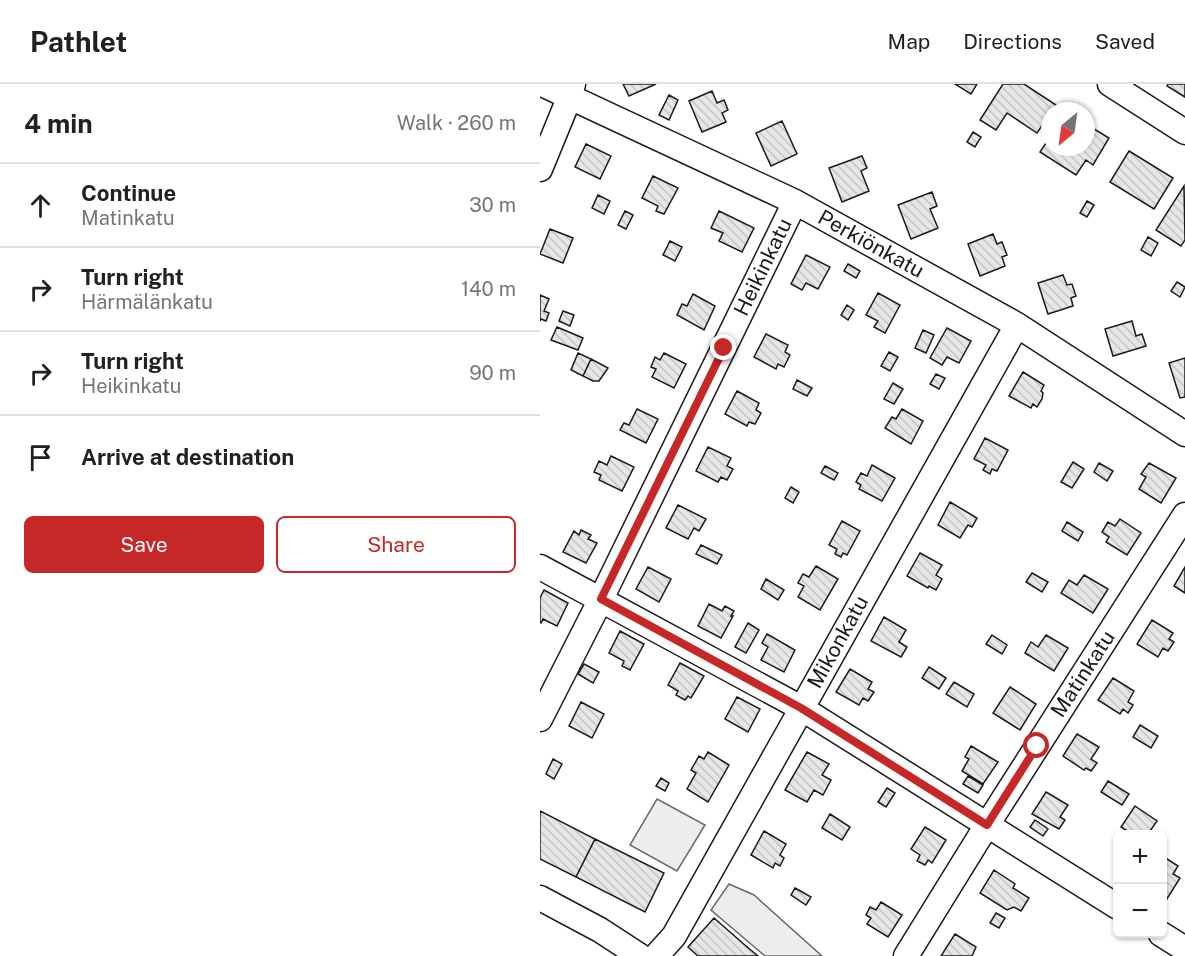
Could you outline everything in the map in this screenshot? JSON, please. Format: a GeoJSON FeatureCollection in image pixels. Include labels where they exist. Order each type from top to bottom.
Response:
{"type":"FeatureCollection","features":[{"type":"Feature","properties":{"kind":"street","name":"Perkiönkatu"},"geometry":{"type":"LineString","coordinates":[[542,84],[571,90],[795,202],[1017,325],[1185,434]]}},
{"type":"Feature","properties":{"kind":"street"},"geometry":{"type":"LineString","coordinates":[[1110,84],[1185,132]]}},
{"type":"Feature","properties":{"kind":"street"},"geometry":{"type":"LineString","coordinates":[[540,169],[571,90]]}},
{"type":"Feature","properties":{"kind":"street","name":"Heikinkatu"},"geometry":{"type":"LineString","coordinates":[[540,719],[795,202]]}},
{"type":"Feature","properties":{"kind":"street","name":"Mikonkatu"},"geometry":{"type":"LineString","coordinates":[[657,956],[674,936],[1017,325]]}},
{"type":"Feature","properties":{"kind":"street","name":"Matinkatu"},"geometry":{"type":"LineString","coordinates":[[906,956],[1185,515]]}},
{"type":"Feature","properties":{"kind":"street"},"geometry":{"type":"LineString","coordinates":[[540,567],[801,708],[1113,904]]}},
{"type":"Feature","properties":{"kind":"street"},"geometry":{"type":"LineString","coordinates":[[540,898],[600,930],[640,956]]}},
{"type":"Feature","properties":{"kind":"shaded area"},"geometry":{"type":"Polygon","coordinates":[[[657,799],[705,825],[677,871],[630,845],[657,799]]]}},
{"type":"Feature","properties":{"kind":"shaded area"},"geometry":{"type":"Polygon","coordinates":[[[729,884],[754,895],[822,956],[765,956],[711,910],[729,884]]]}},
{"type":"Feature","properties":{"kind":"building"},"geometry":{"type":"Polygon","coordinates":[[[623,84],[656,84],[629,96],[623,84]]]}},
{"type":"Feature","properties":{"kind":"building"},"geometry":{"type":"Polygon","coordinates":[[[955,84],[977,84],[971,94],[955,84]]]}},
{"type":"Feature","properties":{"kind":"building"},"geometry":{"type":"Polygon","coordinates":[[[1003,84],[1024,84],[1051,102],[1041,102],[1041,127],[1037,133],[1007,113],[996,130],[980,120],[1003,84]]]}},
{"type":"Feature","properties":{"kind":"building"},"geometry":{"type":"Polygon","coordinates":[[[1168,84],[1185,84],[1185,97],[1167,86],[1168,84]]]}},
{"type":"Feature","properties":{"kind":"building"},"geometry":{"type":"Polygon","coordinates":[[[712,91],[717,103],[724,100],[728,110],[722,113],[726,122],[702,132],[689,101],[712,91]]]}},
{"type":"Feature","properties":{"kind":"building"},"geometry":{"type":"Polygon","coordinates":[[[669,95],[678,100],[669,120],[659,115],[669,95]]]}},
{"type":"Feature","properties":{"kind":"building"},"geometry":{"type":"Polygon","coordinates":[[[782,121],[797,154],[771,166],[756,133],[782,121]]]}},
{"type":"Feature","properties":{"kind":"building"},"geometry":{"type":"Polygon","coordinates":[[[1095,129],[1109,138],[1093,165],[1086,160],[1076,175],[1046,156],[1095,156],[1095,129]]]}},
{"type":"Feature","properties":{"kind":"building"},"geometry":{"type":"Polygon","coordinates":[[[973,132],[981,137],[975,147],[967,142],[973,132]]]}},
{"type":"Feature","properties":{"kind":"building"},"geometry":{"type":"Polygon","coordinates":[[[586,144],[611,156],[600,179],[575,167],[586,144]]]}},
{"type":"Feature","properties":{"kind":"building"},"geometry":{"type":"Polygon","coordinates":[[[1129,151],[1173,178],[1154,209],[1110,182],[1129,151]]]}},
{"type":"Feature","properties":{"kind":"building"},"geometry":{"type":"Polygon","coordinates":[[[862,156],[867,168],[861,171],[869,191],[842,202],[829,168],[862,156]]]}},
{"type":"Feature","properties":{"kind":"building"},"geometry":{"type":"Polygon","coordinates":[[[653,176],[678,188],[664,214],[656,211],[658,206],[642,198],[653,176]]]}},
{"type":"Feature","properties":{"kind":"building"},"geometry":{"type":"Polygon","coordinates":[[[1184,186],[1185,240],[1181,246],[1156,230],[1184,186]]]}},
{"type":"Feature","properties":{"kind":"building"},"geometry":{"type":"Polygon","coordinates":[[[932,192],[937,206],[930,209],[938,228],[911,239],[898,205],[932,192]]]}},
{"type":"Feature","properties":{"kind":"building"},"geometry":{"type":"Polygon","coordinates":[[[598,195],[610,201],[604,214],[592,208],[598,195]]]}},
{"type":"Feature","properties":{"kind":"building"},"geometry":{"type":"Polygon","coordinates":[[[1087,201],[1094,205],[1087,217],[1080,213],[1087,201]]]}},
{"type":"Feature","properties":{"kind":"building"},"geometry":{"type":"Polygon","coordinates":[[[625,211],[633,215],[626,229],[618,225],[625,211]]]}},
{"type":"Feature","properties":{"kind":"building"},"geometry":{"type":"Polygon","coordinates":[[[719,211],[754,228],[742,252],[719,241],[723,233],[711,228],[719,211]]]}},
{"type":"Feature","properties":{"kind":"building"},"geometry":{"type":"Polygon","coordinates":[[[550,229],[573,238],[563,263],[540,254],[550,229]]]}},
{"type":"Feature","properties":{"kind":"building"},"geometry":{"type":"Polygon","coordinates":[[[993,234],[997,244],[1002,242],[1007,255],[1002,257],[1005,266],[980,276],[968,244],[993,234]]]}},
{"type":"Feature","properties":{"kind":"building"},"geometry":{"type":"Polygon","coordinates":[[[1148,237],[1158,243],[1151,256],[1141,250],[1148,237]]]}},
{"type":"Feature","properties":{"kind":"building"},"geometry":{"type":"Polygon","coordinates":[[[670,241],[682,247],[675,261],[663,255],[670,241]]]}},
{"type":"Feature","properties":{"kind":"building"},"geometry":{"type":"Polygon","coordinates":[[[806,255],[830,267],[818,289],[806,283],[802,290],[791,284],[806,255]]]}},
{"type":"Feature","properties":{"kind":"building"},"geometry":{"type":"Polygon","coordinates":[[[848,264],[860,271],[856,278],[844,271],[848,264]]]}},
{"type":"Feature","properties":{"kind":"building"},"geometry":{"type":"Polygon","coordinates":[[[1063,275],[1067,285],[1072,284],[1076,296],[1071,298],[1073,306],[1048,314],[1038,283],[1063,275]]]}},
{"type":"Feature","properties":{"kind":"building"},"geometry":{"type":"Polygon","coordinates":[[[1177,282],[1185,287],[1180,297],[1171,291],[1177,282]]]}},
{"type":"Feature","properties":{"kind":"building"},"geometry":{"type":"Polygon","coordinates":[[[878,293],[900,305],[885,333],[874,327],[878,321],[866,315],[878,293]]]}},
{"type":"Feature","properties":{"kind":"building"},"geometry":{"type":"Polygon","coordinates":[[[693,294],[715,306],[704,330],[677,315],[682,304],[687,306],[693,294]]]}},
{"type":"Feature","properties":{"kind":"building"},"geometry":{"type":"Polygon","coordinates":[[[540,295],[549,299],[544,311],[549,313],[546,321],[541,319],[540,321],[540,295]]]}},
{"type":"Feature","properties":{"kind":"building"},"geometry":{"type":"Polygon","coordinates":[[[847,305],[854,310],[848,320],[841,315],[847,305]]]}},
{"type":"Feature","properties":{"kind":"building"},"geometry":{"type":"Polygon","coordinates":[[[563,311],[574,315],[570,326],[559,321],[563,311]]]}},
{"type":"Feature","properties":{"kind":"building"},"geometry":{"type":"Polygon","coordinates":[[[1132,321],[1136,336],[1142,334],[1146,346],[1113,356],[1105,329],[1132,321]]]}},
{"type":"Feature","properties":{"kind":"building"},"geometry":{"type":"Polygon","coordinates":[[[557,327],[583,338],[578,350],[551,340],[557,327]]]}},
{"type":"Feature","properties":{"kind":"building"},"geometry":{"type":"Polygon","coordinates":[[[947,328],[971,341],[959,363],[947,357],[942,365],[930,358],[947,328]]]}},
{"type":"Feature","properties":{"kind":"building"},"geometry":{"type":"Polygon","coordinates":[[[923,330],[934,335],[926,353],[915,348],[923,330]]]}},
{"type":"Feature","properties":{"kind":"building"},"geometry":{"type":"Polygon","coordinates":[[[766,334],[788,345],[785,352],[790,355],[784,367],[778,364],[776,369],[754,357],[766,334]]]}},
{"type":"Feature","properties":{"kind":"building"},"geometry":{"type":"Polygon","coordinates":[[[889,352],[898,357],[890,371],[881,366],[889,352]]]}},
{"type":"Feature","properties":{"kind":"building"},"geometry":{"type":"Polygon","coordinates":[[[578,353],[591,359],[583,376],[571,370],[578,353]]]}},
{"type":"Feature","properties":{"kind":"building"},"geometry":{"type":"Polygon","coordinates":[[[664,353],[686,364],[674,388],[652,377],[656,369],[651,367],[655,357],[660,360],[664,353]]]}},
{"type":"Feature","properties":{"kind":"building"},"geometry":{"type":"Polygon","coordinates":[[[1185,358],[1185,397],[1180,398],[1169,363],[1185,358]]]}},
{"type":"Feature","properties":{"kind":"building"},"geometry":{"type":"Polygon","coordinates":[[[591,359],[608,368],[599,381],[583,376],[591,359]]]}},
{"type":"Feature","properties":{"kind":"building"},"geometry":{"type":"Polygon","coordinates":[[[1023,372],[1044,385],[1041,391],[1042,399],[1037,407],[1033,404],[1031,408],[1009,396],[1023,372]]]}},
{"type":"Feature","properties":{"kind":"building"},"geometry":{"type":"Polygon","coordinates":[[[936,374],[945,378],[939,389],[930,384],[936,374]]]}},
{"type":"Feature","properties":{"kind":"building"},"geometry":{"type":"Polygon","coordinates":[[[797,380],[812,388],[807,396],[793,389],[797,380]]]}},
{"type":"Feature","properties":{"kind":"building"},"geometry":{"type":"Polygon","coordinates":[[[893,383],[903,389],[894,404],[884,399],[893,383]]]}},
{"type":"Feature","properties":{"kind":"building"},"geometry":{"type":"Polygon","coordinates":[[[737,391],[759,403],[756,410],[761,413],[755,424],[749,422],[747,426],[725,414],[737,391]]]}},
{"type":"Feature","properties":{"kind":"building"},"geometry":{"type":"Polygon","coordinates":[[[637,409],[658,419],[646,443],[620,430],[624,423],[629,425],[637,409]]]}},
{"type":"Feature","properties":{"kind":"building"},"geometry":{"type":"Polygon","coordinates":[[[902,409],[923,421],[911,444],[885,428],[892,417],[896,419],[902,409]]]}},
{"type":"Feature","properties":{"kind":"building"},"geometry":{"type":"Polygon","coordinates":[[[985,438],[1008,450],[997,471],[992,469],[990,474],[983,470],[986,465],[974,459],[985,438]]]}},
{"type":"Feature","properties":{"kind":"building"},"geometry":{"type":"Polygon","coordinates":[[[708,447],[731,458],[727,466],[733,469],[727,480],[721,477],[718,482],[696,471],[708,447]]]}},
{"type":"Feature","properties":{"kind":"building"},"geometry":{"type":"Polygon","coordinates":[[[611,456],[634,467],[622,491],[599,480],[601,475],[594,472],[599,461],[607,465],[611,456]]]}},
{"type":"Feature","properties":{"kind":"building"},"geometry":{"type":"Polygon","coordinates":[[[1073,462],[1084,469],[1072,488],[1061,482],[1073,462]]]}},
{"type":"Feature","properties":{"kind":"building"},"geometry":{"type":"Polygon","coordinates":[[[1099,463],[1113,471],[1107,481],[1094,472],[1099,463]]]}},
{"type":"Feature","properties":{"kind":"building"},"geometry":{"type":"Polygon","coordinates":[[[1149,463],[1176,478],[1161,503],[1139,489],[1146,477],[1141,474],[1149,463]]]}},
{"type":"Feature","properties":{"kind":"building"},"geometry":{"type":"Polygon","coordinates":[[[872,465],[895,478],[882,501],[859,489],[861,485],[856,482],[861,473],[867,476],[872,465]]]}},
{"type":"Feature","properties":{"kind":"building"},"geometry":{"type":"Polygon","coordinates":[[[825,466],[838,473],[834,480],[821,473],[825,466]]]}},
{"type":"Feature","properties":{"kind":"building"},"geometry":{"type":"Polygon","coordinates":[[[791,487],[799,492],[793,503],[785,498],[791,487]]]}},
{"type":"Feature","properties":{"kind":"building"},"geometry":{"type":"Polygon","coordinates":[[[950,502],[977,518],[972,527],[968,525],[960,538],[938,525],[950,502]]]}},
{"type":"Feature","properties":{"kind":"building"},"geometry":{"type":"Polygon","coordinates":[[[678,505],[706,519],[699,531],[694,528],[688,539],[666,528],[678,505]]]}},
{"type":"Feature","properties":{"kind":"building"},"geometry":{"type":"Polygon","coordinates":[[[1120,519],[1141,533],[1127,555],[1106,542],[1109,537],[1102,532],[1108,522],[1115,526],[1120,519]]]}},
{"type":"Feature","properties":{"kind":"building"},"geometry":{"type":"Polygon","coordinates":[[[842,521],[860,531],[847,555],[843,553],[841,557],[835,554],[837,549],[829,545],[842,521]]]}},
{"type":"Feature","properties":{"kind":"building"},"geometry":{"type":"Polygon","coordinates":[[[1067,522],[1083,532],[1078,541],[1062,531],[1067,522]]]}},
{"type":"Feature","properties":{"kind":"building"},"geometry":{"type":"Polygon","coordinates":[[[581,530],[591,535],[588,539],[597,543],[586,563],[563,552],[574,531],[579,535],[581,530]]]}},
{"type":"Feature","properties":{"kind":"building"},"geometry":{"type":"Polygon","coordinates":[[[701,545],[722,555],[717,564],[696,554],[701,545]]]}},
{"type":"Feature","properties":{"kind":"building"},"geometry":{"type":"Polygon","coordinates":[[[920,553],[942,565],[936,575],[942,579],[936,590],[907,576],[920,553]]]}},
{"type":"Feature","properties":{"kind":"building"},"geometry":{"type":"Polygon","coordinates":[[[816,566],[838,579],[820,610],[798,597],[804,586],[798,583],[803,574],[809,577],[816,566]]]}},
{"type":"Feature","properties":{"kind":"building"},"geometry":{"type":"Polygon","coordinates":[[[648,567],[671,579],[659,602],[636,589],[648,567]]]}},
{"type":"Feature","properties":{"kind":"building"},"geometry":{"type":"Polygon","coordinates":[[[1185,567],[1185,593],[1174,586],[1185,567]]]}},
{"type":"Feature","properties":{"kind":"building"},"geometry":{"type":"Polygon","coordinates":[[[1032,573],[1048,582],[1042,592],[1026,582],[1032,573]]]}},
{"type":"Feature","properties":{"kind":"building"},"geometry":{"type":"Polygon","coordinates":[[[1084,575],[1108,589],[1093,613],[1061,593],[1069,580],[1077,585],[1084,575]]]}},
{"type":"Feature","properties":{"kind":"building"},"geometry":{"type":"Polygon","coordinates":[[[766,579],[784,590],[778,600],[761,589],[766,579]]]}},
{"type":"Feature","properties":{"kind":"building"},"geometry":{"type":"Polygon","coordinates":[[[544,590],[568,603],[557,626],[543,619],[540,622],[540,598],[544,590]]]}},
{"type":"Feature","properties":{"kind":"building"},"geometry":{"type":"Polygon","coordinates":[[[709,604],[722,611],[725,606],[734,611],[721,638],[698,626],[709,604]]]}},
{"type":"Feature","properties":{"kind":"building"},"geometry":{"type":"Polygon","coordinates":[[[884,617],[906,630],[899,642],[907,647],[901,657],[871,641],[884,617]]]}},
{"type":"Feature","properties":{"kind":"building"},"geometry":{"type":"Polygon","coordinates":[[[1152,620],[1173,633],[1169,639],[1174,642],[1168,651],[1163,648],[1158,657],[1137,644],[1152,620]]]}},
{"type":"Feature","properties":{"kind":"building"},"geometry":{"type":"Polygon","coordinates":[[[748,623],[759,630],[746,653],[735,647],[748,623]]]}},
{"type":"Feature","properties":{"kind":"building"},"geometry":{"type":"Polygon","coordinates":[[[620,631],[644,644],[630,670],[622,666],[624,661],[609,653],[620,631]]]}},
{"type":"Feature","properties":{"kind":"building"},"geometry":{"type":"Polygon","coordinates":[[[767,634],[795,650],[784,672],[761,660],[768,647],[762,643],[767,634]]]}},
{"type":"Feature","properties":{"kind":"building"},"geometry":{"type":"Polygon","coordinates":[[[992,635],[1007,645],[1002,654],[986,644],[992,635]]]}},
{"type":"Feature","properties":{"kind":"building"},"geometry":{"type":"Polygon","coordinates":[[[1046,635],[1068,648],[1054,671],[1025,653],[1031,642],[1038,647],[1046,635]]]}},
{"type":"Feature","properties":{"kind":"building"},"geometry":{"type":"Polygon","coordinates":[[[680,663],[704,676],[691,698],[688,696],[685,700],[676,695],[678,691],[668,685],[680,663]]]}},
{"type":"Feature","properties":{"kind":"building"},"geometry":{"type":"Polygon","coordinates":[[[584,664],[599,672],[593,683],[578,674],[584,664]]]}},
{"type":"Feature","properties":{"kind":"building"},"geometry":{"type":"Polygon","coordinates":[[[929,667],[946,678],[939,689],[922,678],[929,667]]]}},
{"type":"Feature","properties":{"kind":"building"},"geometry":{"type":"Polygon","coordinates":[[[850,669],[872,682],[868,689],[874,692],[868,701],[863,698],[859,705],[836,692],[850,669]]]}},
{"type":"Feature","properties":{"kind":"building"},"geometry":{"type":"Polygon","coordinates":[[[1113,678],[1134,691],[1128,702],[1133,705],[1128,713],[1123,709],[1120,714],[1098,700],[1113,678]]]}},
{"type":"Feature","properties":{"kind":"building"},"geometry":{"type":"Polygon","coordinates":[[[954,682],[974,694],[967,707],[946,694],[954,682]]]}},
{"type":"Feature","properties":{"kind":"building"},"geometry":{"type":"Polygon","coordinates":[[[1010,687],[1036,704],[1020,730],[993,713],[1010,687]]]}},
{"type":"Feature","properties":{"kind":"building"},"geometry":{"type":"Polygon","coordinates":[[[737,697],[760,709],[748,732],[725,719],[737,697]]]}},
{"type":"Feature","properties":{"kind":"building"},"geometry":{"type":"Polygon","coordinates":[[[581,702],[604,714],[592,738],[569,726],[581,702]]]}},
{"type":"Feature","properties":{"kind":"building"},"geometry":{"type":"Polygon","coordinates":[[[1140,725],[1158,736],[1151,748],[1133,737],[1140,725]]]}},
{"type":"Feature","properties":{"kind":"building"},"geometry":{"type":"Polygon","coordinates":[[[1077,734],[1099,747],[1091,759],[1097,763],[1091,771],[1086,768],[1084,770],[1063,756],[1077,734]]]}},
{"type":"Feature","properties":{"kind":"building"},"geometry":{"type":"Polygon","coordinates":[[[971,746],[998,762],[983,784],[962,771],[969,759],[965,757],[971,746]]]}},
{"type":"Feature","properties":{"kind":"building"},"geometry":{"type":"Polygon","coordinates":[[[708,752],[729,765],[708,802],[687,789],[696,773],[691,770],[699,756],[704,759],[708,752]]]}},
{"type":"Feature","properties":{"kind":"building"},"geometry":{"type":"Polygon","coordinates":[[[807,752],[829,764],[822,775],[831,780],[823,795],[814,790],[807,802],[785,790],[807,752]]]}},
{"type":"Feature","properties":{"kind":"building"},"geometry":{"type":"Polygon","coordinates":[[[553,759],[562,764],[554,779],[546,774],[553,759]]]}},
{"type":"Feature","properties":{"kind":"building"},"geometry":{"type":"Polygon","coordinates":[[[968,776],[983,785],[978,793],[963,784],[968,776]]]}},
{"type":"Feature","properties":{"kind":"building"},"geometry":{"type":"Polygon","coordinates":[[[661,778],[669,783],[665,791],[656,786],[661,778]]]}},
{"type":"Feature","properties":{"kind":"building"},"geometry":{"type":"Polygon","coordinates":[[[1108,781],[1129,794],[1122,805],[1101,792],[1108,781]]]}},
{"type":"Feature","properties":{"kind":"building"},"geometry":{"type":"Polygon","coordinates":[[[887,788],[895,793],[886,807],[878,802],[887,788]]]}},
{"type":"Feature","properties":{"kind":"building"},"geometry":{"type":"Polygon","coordinates":[[[1046,792],[1068,805],[1060,817],[1065,820],[1059,829],[1032,814],[1046,792]]]}},
{"type":"Feature","properties":{"kind":"building"},"geometry":{"type":"Polygon","coordinates":[[[1135,806],[1157,821],[1151,830],[1126,830],[1121,827],[1135,806]]]}},
{"type":"Feature","properties":{"kind":"building"},"geometry":{"type":"Polygon","coordinates":[[[540,811],[595,839],[576,877],[540,859],[540,811]]]}},
{"type":"Feature","properties":{"kind":"building"},"geometry":{"type":"Polygon","coordinates":[[[830,814],[850,827],[842,840],[822,828],[830,814]]]}},
{"type":"Feature","properties":{"kind":"building"},"geometry":{"type":"Polygon","coordinates":[[[1035,820],[1048,829],[1043,836],[1030,827],[1035,820]]]}},
{"type":"Feature","properties":{"kind":"building"},"geometry":{"type":"Polygon","coordinates":[[[925,827],[946,840],[932,863],[928,860],[925,865],[917,861],[920,855],[911,849],[925,827]]]}},
{"type":"Feature","properties":{"kind":"building"},"geometry":{"type":"Polygon","coordinates":[[[764,831],[786,844],[780,855],[784,858],[780,866],[775,863],[773,868],[751,855],[764,831]]]}},
{"type":"Feature","properties":{"kind":"building"},"geometry":{"type":"Polygon","coordinates":[[[595,839],[664,873],[645,912],[576,877],[595,839]]]}},
{"type":"Feature","properties":{"kind":"building"},"geometry":{"type":"Polygon","coordinates":[[[1167,859],[1178,866],[1173,874],[1180,878],[1167,899],[1167,859]]]}},
{"type":"Feature","properties":{"kind":"building"},"geometry":{"type":"Polygon","coordinates":[[[994,870],[1015,884],[1013,888],[1029,898],[1021,911],[1014,907],[1007,910],[980,893],[994,870]]]}},
{"type":"Feature","properties":{"kind":"building"},"geometry":{"type":"Polygon","coordinates":[[[795,888],[811,897],[806,905],[791,895],[795,888]]]}},
{"type":"Feature","properties":{"kind":"building"},"geometry":{"type":"Polygon","coordinates":[[[881,902],[902,915],[888,937],[867,924],[871,918],[866,915],[870,907],[876,910],[881,902]]]}},
{"type":"Feature","properties":{"kind":"building"},"geometry":{"type":"Polygon","coordinates":[[[996,913],[1005,918],[999,928],[990,923],[996,913]]]}},
{"type":"Feature","properties":{"kind":"building"},"geometry":{"type":"Polygon","coordinates":[[[714,918],[758,956],[698,956],[688,947],[714,918]]]}},
{"type":"Feature","properties":{"kind":"building"},"geometry":{"type":"Polygon","coordinates":[[[955,934],[976,947],[972,956],[941,956],[955,934]]]}},
{"type":"Feature","properties":{"kind":"route"},"geometry":{"type":"LineString","coordinates":[[724,348],[601,599],[801,708],[987,825],[1037,746]]}}]}
